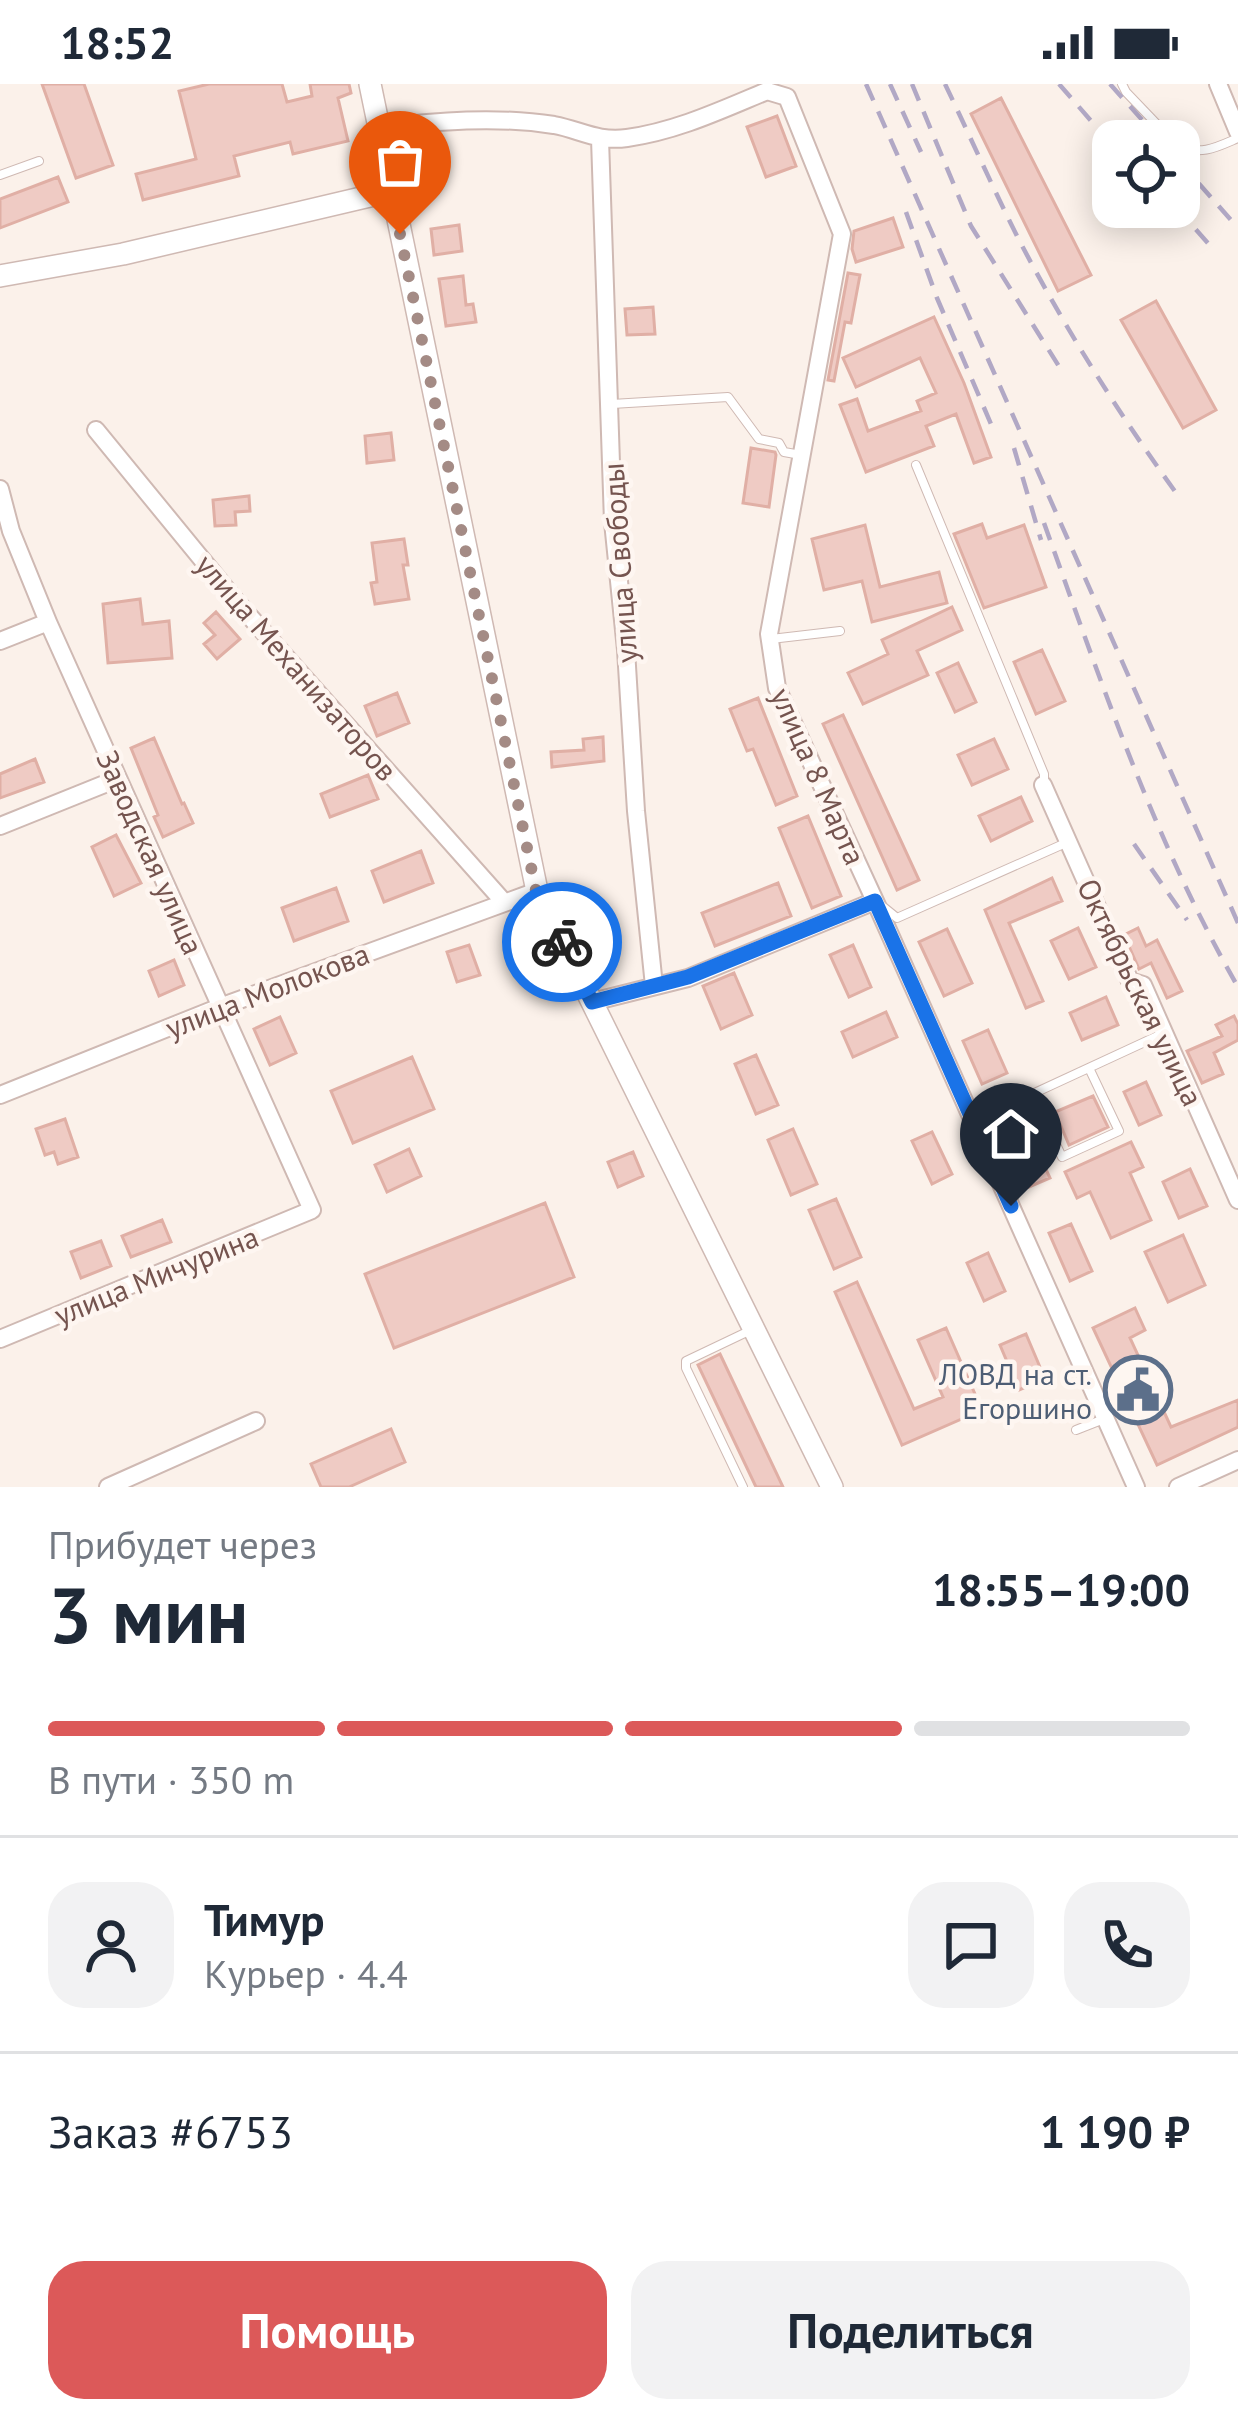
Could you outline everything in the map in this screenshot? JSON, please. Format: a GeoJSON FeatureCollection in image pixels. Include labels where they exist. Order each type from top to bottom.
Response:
{"type":"FeatureCollection","features":[{"type":"Feature","properties":{"kind":"street"},"geometry":{"type":"LineString","coordinates":[[370,84],[536,891],[832,1487]]}},
{"type":"Feature","properties":{"kind":"street"},"geometry":{"type":"LineString","coordinates":[[1218,84],[1238,135]]}},
{"type":"Feature","properties":{"kind":"street","name":"улица 8 Марта"},"geometry":{"type":"LineString","coordinates":[[600,139],[683,126],[767,91],[787,97],[842,234],[770,639],[777,688],[1136,1487]]}},
{"type":"Feature","properties":{"kind":"street"},"geometry":{"type":"LineString","coordinates":[[379,128],[454,119],[556,125],[600,139]]}},
{"type":"Feature","properties":{"kind":"street","name":"улица Свободы"},"geometry":{"type":"LineString","coordinates":[[600,139],[613,522],[635,812],[654,986]]}},
{"type":"Feature","properties":{"kind":"street"},"geometry":{"type":"LineString","coordinates":[[0,276],[122,254],[391,191]]}},
{"type":"Feature","properties":{"kind":"street","name":"улица Механизаторов"},"geometry":{"type":"LineString","coordinates":[[96,430],[236,602],[502,901]]}},
{"type":"Feature","properties":{"kind":"street","name":"Заводская улица"},"geometry":{"type":"LineString","coordinates":[[0,489],[11,531],[48,622],[312,1210]]}},
{"type":"Feature","properties":{"kind":"street"},"geometry":{"type":"LineString","coordinates":[[0,640],[48,622]]}},
{"type":"Feature","properties":{"kind":"street"},"geometry":{"type":"LineString","coordinates":[[0,826],[117,779]]}},
{"type":"Feature","properties":{"kind":"street","name":"Октябрьская улица"},"geometry":{"type":"LineString","coordinates":[[1043,784],[1130,981],[1142,985],[1238,1200]]}},
{"type":"Feature","properties":{"kind":"street","name":"улица Молокова"},"geometry":{"type":"LineString","coordinates":[[0,1095],[220,1007],[536,891]]}},
{"type":"Feature","properties":{"kind":"street"},"geometry":{"type":"LineString","coordinates":[[592,1002],[688,977],[875,901]]}},
{"type":"Feature","properties":{"kind":"street","name":"улица Мичурина"},"geometry":{"type":"LineString","coordinates":[[0,1339],[312,1210]]}},
{"type":"Feature","properties":{"kind":"street"},"geometry":{"type":"LineString","coordinates":[[108,1487],[256,1421]]}},
{"type":"Feature","properties":{"kind":"street"},"geometry":{"type":"LineString","coordinates":[[1178,1487],[1238,1460]]}},
{"type":"Feature","properties":{"kind":"lane"},"geometry":{"type":"LineString","coordinates":[[1122,84],[1153,120]]}},
{"type":"Feature","properties":{"kind":"lane"},"geometry":{"type":"LineString","coordinates":[[1200,151],[1238,135]]}},
{"type":"Feature","properties":{"kind":"lane"},"geometry":{"type":"LineString","coordinates":[[0,175],[39,160]]}},
{"type":"Feature","properties":{"kind":"lane"},"geometry":{"type":"LineString","coordinates":[[610,404],[728,397],[759,439],[801,455]]}},
{"type":"Feature","properties":{"kind":"lane"},"geometry":{"type":"LineString","coordinates":[[916,465],[1044,774],[1043,784]]}},
{"type":"Feature","properties":{"kind":"lane"},"geometry":{"type":"LineString","coordinates":[[770,639],[840,631]]}},
{"type":"Feature","properties":{"kind":"lane"},"geometry":{"type":"LineString","coordinates":[[875,901],[897,917],[1069,842]]}},
{"type":"Feature","properties":{"kind":"lane"},"geometry":{"type":"LineString","coordinates":[[973,1121],[1164,1033]]}},
{"type":"Feature","properties":{"kind":"lane"},"geometry":{"type":"LineString","coordinates":[[1032,1094],[1062,1157],[1119,1131],[1089,1068]]}},
{"type":"Feature","properties":{"kind":"lane"},"geometry":{"type":"LineString","coordinates":[[742,1487],[686,1361],[754,1329]]}},
{"type":"Feature","properties":{"kind":"lane"},"geometry":{"type":"LineString","coordinates":[[1076,1430],[1105,1418]]}},
{"type":"Feature","properties":{"kind":"building"},"geometry":{"type":"Polygon","coordinates":[[[42,84],[84,84],[113,165],[76,178],[42,84]]]}},
{"type":"Feature","properties":{"kind":"building"},"geometry":{"type":"Polygon","coordinates":[[[209,84],[282,84],[287,102],[312,96],[310,84],[349,84],[351,93],[338,98],[348,141],[293,154],[290,142],[234,156],[239,176],[143,200],[136,174],[196,159],[179,91],[209,84]]]}},
{"type":"Feature","properties":{"kind":"building"},"geometry":{"type":"Polygon","coordinates":[[[1001,98],[1091,275],[1058,291],[971,114],[1001,98]]]}},
{"type":"Feature","properties":{"kind":"building"},"geometry":{"type":"Polygon","coordinates":[[[777,116],[796,166],[766,177],[747,127],[777,116]]]}},
{"type":"Feature","properties":{"kind":"building"},"geometry":{"type":"Polygon","coordinates":[[[58,177],[68,202],[0,228],[0,199],[58,177]]]}},
{"type":"Feature","properties":{"kind":"building"},"geometry":{"type":"Polygon","coordinates":[[[893,218],[903,247],[856,262],[854,231],[893,218]]]}},
{"type":"Feature","properties":{"kind":"building"},"geometry":{"type":"Polygon","coordinates":[[[459,225],[462,251],[434,255],[431,229],[459,225]]]}},
{"type":"Feature","properties":{"kind":"building"},"geometry":{"type":"Polygon","coordinates":[[[848,273],[860,275],[834,381],[828,380],[848,273]]]}},
{"type":"Feature","properties":{"kind":"building"},"geometry":{"type":"Polygon","coordinates":[[[463,276],[466,305],[473,304],[476,322],[446,326],[439,279],[463,276]]]}},
{"type":"Feature","properties":{"kind":"building"},"geometry":{"type":"Polygon","coordinates":[[[1156,301],[1216,410],[1183,428],[1121,320],[1156,301]]]}},
{"type":"Feature","properties":{"kind":"building"},"geometry":{"type":"Polygon","coordinates":[[[653,307],[655,334],[627,335],[625,309],[653,307]]]}},
{"type":"Feature","properties":{"kind":"building"},"geometry":{"type":"Polygon","coordinates":[[[934,317],[991,457],[974,463],[956,414],[926,426],[934,446],[866,472],[840,405],[857,399],[868,431],[921,411],[917,401],[936,393],[920,358],[856,387],[843,358],[934,317]]]}},
{"type":"Feature","properties":{"kind":"building"},"geometry":{"type":"Polygon","coordinates":[[[391,433],[394,460],[367,463],[365,436],[391,433]]]}},
{"type":"Feature","properties":{"kind":"building"},"geometry":{"type":"Polygon","coordinates":[[[751,448],[776,455],[769,507],[743,503],[751,448]]]}},
{"type":"Feature","properties":{"kind":"building"},"geometry":{"type":"Polygon","coordinates":[[[249,496],[250,511],[235,512],[236,525],[215,526],[213,500],[249,496]]]}},
{"type":"Feature","properties":{"kind":"building"},"geometry":{"type":"Polygon","coordinates":[[[982,524],[987,538],[1024,525],[1046,587],[984,608],[954,534],[982,524]]]}},
{"type":"Feature","properties":{"kind":"building"},"geometry":{"type":"Polygon","coordinates":[[[865,525],[880,587],[939,572],[947,603],[872,622],[862,581],[824,590],[812,539],[865,525]]]}},
{"type":"Feature","properties":{"kind":"building"},"geometry":{"type":"Polygon","coordinates":[[[404,539],[409,599],[375,604],[372,543],[404,539]]]}},
{"type":"Feature","properties":{"kind":"building"},"geometry":{"type":"Polygon","coordinates":[[[140,599],[143,624],[169,621],[172,658],[108,663],[103,604],[140,599]]]}},
{"type":"Feature","properties":{"kind":"building"},"geometry":{"type":"Polygon","coordinates":[[[952,607],[962,630],[917,651],[928,675],[863,704],[848,673],[888,654],[882,640],[952,607]]]}},
{"type":"Feature","properties":{"kind":"building"},"geometry":{"type":"Polygon","coordinates":[[[216,612],[240,639],[217,659],[204,644],[215,635],[204,623],[216,612]]]}},
{"type":"Feature","properties":{"kind":"building"},"geometry":{"type":"Polygon","coordinates":[[[1042,650],[1065,701],[1036,714],[1014,662],[1042,650]]]}},
{"type":"Feature","properties":{"kind":"building"},"geometry":{"type":"Polygon","coordinates":[[[958,663],[976,702],[955,712],[937,673],[958,663]]]}},
{"type":"Feature","properties":{"kind":"building"},"geometry":{"type":"Polygon","coordinates":[[[397,693],[409,723],[377,736],[365,706],[397,693]]]}},
{"type":"Feature","properties":{"kind":"building"},"geometry":{"type":"Polygon","coordinates":[[[758,698],[797,796],[776,805],[730,709],[758,698]]]}},
{"type":"Feature","properties":{"kind":"building"},"geometry":{"type":"Polygon","coordinates":[[[843,715],[919,880],[897,890],[823,724],[843,715]]]}},
{"type":"Feature","properties":{"kind":"building"},"geometry":{"type":"Polygon","coordinates":[[[603,737],[604,761],[552,767],[551,752],[584,750],[583,739],[603,737]]]}},
{"type":"Feature","properties":{"kind":"building"},"geometry":{"type":"Polygon","coordinates":[[[154,738],[193,823],[163,837],[131,748],[154,738]]]}},
{"type":"Feature","properties":{"kind":"building"},"geometry":{"type":"Polygon","coordinates":[[[994,739],[1008,769],[972,785],[958,755],[994,739]]]}},
{"type":"Feature","properties":{"kind":"building"},"geometry":{"type":"Polygon","coordinates":[[[35,759],[44,782],[0,798],[0,774],[35,759]]]}},
{"type":"Feature","properties":{"kind":"building"},"geometry":{"type":"Polygon","coordinates":[[[368,775],[378,799],[330,817],[321,794],[368,775]]]}},
{"type":"Feature","properties":{"kind":"building"},"geometry":{"type":"Polygon","coordinates":[[[1021,797],[1032,821],[991,841],[979,816],[1021,797]]]}},
{"type":"Feature","properties":{"kind":"building"},"geometry":{"type":"Polygon","coordinates":[[[808,816],[841,896],[812,908],[779,828],[808,816]]]}},
{"type":"Feature","properties":{"kind":"building"},"geometry":{"type":"Polygon","coordinates":[[[116,835],[141,883],[114,896],[92,847],[116,835]]]}},
{"type":"Feature","properties":{"kind":"building"},"geometry":{"type":"Polygon","coordinates":[[[421,851],[433,883],[384,902],[372,871],[421,851]]]}},
{"type":"Feature","properties":{"kind":"building"},"geometry":{"type":"Polygon","coordinates":[[[1052,878],[1062,901],[1009,923],[1043,1001],[1026,1008],[985,910],[1052,878]]]}},
{"type":"Feature","properties":{"kind":"building"},"geometry":{"type":"Polygon","coordinates":[[[778,883],[791,916],[715,946],[702,913],[778,883]]]}},
{"type":"Feature","properties":{"kind":"building"},"geometry":{"type":"Polygon","coordinates":[[[336,888],[348,921],[294,941],[282,908],[336,888]]]}},
{"type":"Feature","properties":{"kind":"building"},"geometry":{"type":"Polygon","coordinates":[[[1078,928],[1096,967],[1069,979],[1051,941],[1078,928]]]}},
{"type":"Feature","properties":{"kind":"building"},"geometry":{"type":"Polygon","coordinates":[[[1138,928],[1146,946],[1157,940],[1182,991],[1167,998],[1151,963],[1139,969],[1124,935],[1138,928]]]}},
{"type":"Feature","properties":{"kind":"building"},"geometry":{"type":"Polygon","coordinates":[[[947,929],[972,983],[944,996],[919,942],[947,929]]]}},
{"type":"Feature","properties":{"kind":"building"},"geometry":{"type":"Polygon","coordinates":[[[469,945],[480,975],[457,982],[447,952],[469,945]]]}},
{"type":"Feature","properties":{"kind":"building"},"geometry":{"type":"Polygon","coordinates":[[[853,945],[871,987],[849,997],[830,955],[853,945]]]}},
{"type":"Feature","properties":{"kind":"building"},"geometry":{"type":"Polygon","coordinates":[[[174,960],[184,985],[159,996],[149,971],[174,960]]]}},
{"type":"Feature","properties":{"kind":"building"},"geometry":{"type":"Polygon","coordinates":[[[734,973],[752,1015],[721,1029],[703,986],[734,973]]]}},
{"type":"Feature","properties":{"kind":"building"},"geometry":{"type":"Polygon","coordinates":[[[1106,997],[1118,1025],[1082,1040],[1070,1013],[1106,997]]]}},
{"type":"Feature","properties":{"kind":"building"},"geometry":{"type":"Polygon","coordinates":[[[886,1012],[897,1037],[853,1057],[842,1032],[886,1012]]]}},
{"type":"Feature","properties":{"kind":"building"},"geometry":{"type":"Polygon","coordinates":[[[1234,1016],[1238,1040],[1214,1053],[1223,1074],[1202,1083],[1187,1051],[1222,1036],[1216,1025],[1234,1016]]]}},
{"type":"Feature","properties":{"kind":"building"},"geometry":{"type":"Polygon","coordinates":[[[280,1017],[296,1053],[270,1065],[254,1029],[280,1017]]]}},
{"type":"Feature","properties":{"kind":"building"},"geometry":{"type":"Polygon","coordinates":[[[988,1030],[1007,1073],[982,1084],[963,1041],[988,1030]]]}},
{"type":"Feature","properties":{"kind":"building"},"geometry":{"type":"Polygon","coordinates":[[[756,1055],[778,1105],[756,1114],[735,1064],[756,1055]]]}},
{"type":"Feature","properties":{"kind":"building"},"geometry":{"type":"Polygon","coordinates":[[[412,1057],[434,1109],[353,1143],[331,1091],[412,1057]]]}},
{"type":"Feature","properties":{"kind":"building"},"geometry":{"type":"Polygon","coordinates":[[[1146,1082],[1161,1115],[1139,1125],[1124,1092],[1146,1082]]]}},
{"type":"Feature","properties":{"kind":"building"},"geometry":{"type":"Polygon","coordinates":[[[1093,1096],[1108,1127],[1069,1145],[1055,1112],[1093,1096]]]}},
{"type":"Feature","properties":{"kind":"building"},"geometry":{"type":"Polygon","coordinates":[[[65,1119],[78,1157],[58,1164],[54,1152],[45,1155],[36,1129],[65,1119]]]}},
{"type":"Feature","properties":{"kind":"building"},"geometry":{"type":"Polygon","coordinates":[[[1027,1128],[1050,1178],[1029,1187],[1006,1137],[1027,1128]]]}},
{"type":"Feature","properties":{"kind":"building"},"geometry":{"type":"Polygon","coordinates":[[[793,1129],[817,1184],[791,1195],[768,1140],[793,1129]]]}},
{"type":"Feature","properties":{"kind":"building"},"geometry":{"type":"Polygon","coordinates":[[[932,1132],[952,1174],[932,1184],[912,1141],[932,1132]]]}},
{"type":"Feature","properties":{"kind":"building"},"geometry":{"type":"Polygon","coordinates":[[[1131,1142],[1143,1167],[1130,1173],[1151,1220],[1111,1238],[1090,1192],[1077,1198],[1065,1172],[1131,1142]]]}},
{"type":"Feature","properties":{"kind":"building"},"geometry":{"type":"Polygon","coordinates":[[[409,1149],[421,1176],[387,1192],[375,1165],[409,1149]]]}},
{"type":"Feature","properties":{"kind":"building"},"geometry":{"type":"Polygon","coordinates":[[[633,1152],[643,1176],[618,1187],[608,1162],[633,1152]]]}},
{"type":"Feature","properties":{"kind":"building"},"geometry":{"type":"Polygon","coordinates":[[[1190,1169],[1207,1206],[1179,1218],[1163,1182],[1190,1169]]]}},
{"type":"Feature","properties":{"kind":"building"},"geometry":{"type":"Polygon","coordinates":[[[836,1199],[861,1257],[834,1269],[809,1210],[836,1199]]]}},
{"type":"Feature","properties":{"kind":"building"},"geometry":{"type":"Polygon","coordinates":[[[545,1203],[574,1277],[394,1348],[365,1274],[545,1203]]]}},
{"type":"Feature","properties":{"kind":"building"},"geometry":{"type":"Polygon","coordinates":[[[162,1220],[171,1242],[131,1257],[122,1236],[162,1220]]]}},
{"type":"Feature","properties":{"kind":"building"},"geometry":{"type":"Polygon","coordinates":[[[1071,1224],[1092,1271],[1070,1281],[1049,1233],[1071,1224]]]}},
{"type":"Feature","properties":{"kind":"building"},"geometry":{"type":"Polygon","coordinates":[[[1183,1235],[1205,1285],[1168,1302],[1145,1252],[1183,1235]]]}},
{"type":"Feature","properties":{"kind":"building"},"geometry":{"type":"Polygon","coordinates":[[[101,1241],[111,1266],[81,1278],[71,1252],[101,1241]]]}},
{"type":"Feature","properties":{"kind":"building"},"geometry":{"type":"Polygon","coordinates":[[[988,1253],[1005,1291],[984,1301],[967,1263],[988,1253]]]}},
{"type":"Feature","properties":{"kind":"building"},"geometry":{"type":"Polygon","coordinates":[[[857,1282],[914,1409],[943,1397],[918,1340],[946,1328],[982,1410],[902,1445],[835,1292],[857,1282]]]}},
{"type":"Feature","properties":{"kind":"building"},"geometry":{"type":"Polygon","coordinates":[[[1135,1308],[1145,1330],[1130,1338],[1171,1427],[1238,1400],[1238,1427],[1157,1465],[1093,1328],[1135,1308]]]}},
{"type":"Feature","properties":{"kind":"building"},"geometry":{"type":"Polygon","coordinates":[[[1026,1334],[1045,1379],[1019,1390],[1000,1345],[1026,1334]]]}},
{"type":"Feature","properties":{"kind":"building"},"geometry":{"type":"Polygon","coordinates":[[[720,1354],[783,1487],[756,1487],[698,1365],[720,1354]]]}},
{"type":"Feature","properties":{"kind":"building"},"geometry":{"type":"Polygon","coordinates":[[[391,1429],[405,1462],[349,1487],[321,1487],[311,1464],[391,1429]]]}},
{"type":"Feature","properties":{"kind":"railway"},"geometry":{"type":"LineString","coordinates":[[866,84],[1238,923]]}},
{"type":"Feature","properties":{"kind":"railway"},"geometry":{"type":"LineString","coordinates":[[890,84],[921,152]]}},
{"type":"Feature","properties":{"kind":"railway"},"geometry":{"type":"LineString","coordinates":[[912,84],[971,226],[1060,368]]}},
{"type":"Feature","properties":{"kind":"railway"},"geometry":{"type":"LineString","coordinates":[[945,84],[1054,304],[1179,497]]}},
{"type":"Feature","properties":{"kind":"railway"},"geometry":{"type":"LineString","coordinates":[[1059,84],[1092,122]]}},
{"type":"Feature","properties":{"kind":"railway"},"geometry":{"type":"LineString","coordinates":[[1110,84],[1142,120]]}},
{"type":"Feature","properties":{"kind":"railway"},"geometry":{"type":"LineString","coordinates":[[1200,185],[1238,228]]}},
{"type":"Feature","properties":{"kind":"railway"},"geometry":{"type":"LineString","coordinates":[[906,212],[994,431]]}},
{"type":"Feature","properties":{"kind":"railway"},"geometry":{"type":"LineString","coordinates":[[1195,228],[1214,250]]}},
{"type":"Feature","properties":{"kind":"railway"},"geometry":{"type":"LineString","coordinates":[[1014,448],[1041,540]]}},
{"type":"Feature","properties":{"kind":"railway"},"geometry":{"type":"LineString","coordinates":[[1044,523],[1155,818],[1238,987]]}},
{"type":"Feature","properties":{"kind":"railway"},"geometry":{"type":"LineString","coordinates":[[1134,844],[1187,920]]}},
{"type":"Feature","properties":{"kind":"way so far"},"geometry":{"type":"LineString","coordinates":[[400,234],[536,891],[562,942]]}},
{"type":"Feature","properties":{"kind":"place","name":"ЛОВД на ст. Егоршино"},"geometry":{"type":"Point","coordinates":[1138,1390]}},
{"type":"Feature","properties":{"kind":"route"},"geometry":{"type":"LineString","coordinates":[[562,942],[592,1002],[688,977],[875,901],[1011,1206]]}}]}
